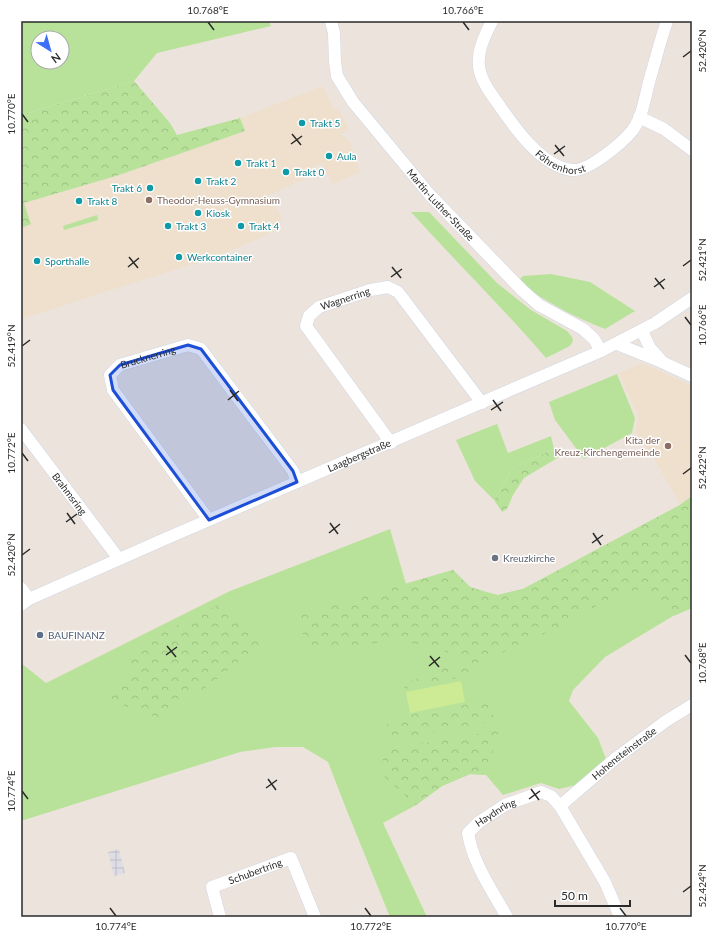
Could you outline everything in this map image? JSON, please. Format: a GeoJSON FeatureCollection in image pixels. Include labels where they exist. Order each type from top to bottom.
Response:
{"type":"FeatureCollection","features":[{"type":"Feature","properties":{"kind":"street","name":"Martin-Luther-Straße"},"geometry":{"type":"LineString","coordinates":[[331,21],[334,33],[337,76],[353,102],[417,180],[539,305],[582,329],[594,339],[602,351]]}},
{"type":"Feature","properties":{"kind":"street","name":"Föhrenhorst"},"geometry":{"type":"LineString","coordinates":[[492,21],[479,55],[483,80],[516,131],[546,159],[559,166],[572,170],[583,169],[605,155],[633,130],[639,117],[667,21]]}},
{"type":"Feature","properties":{"kind":"street"},"geometry":{"type":"LineString","coordinates":[[639,117],[664,129],[692,149]]}},
{"type":"Feature","properties":{"kind":"street","name":"Wagnerring"},"geometry":{"type":"LineString","coordinates":[[390,443],[306,326],[309,316],[319,307],[388,286],[398,292],[482,403]]}},
{"type":"Feature","properties":{"kind":"street","name":"Laagbergstraße"},"geometry":{"type":"LineString","coordinates":[[25,602],[119,559],[602,351],[642,331],[692,298]]}},
{"type":"Feature","properties":{"kind":"street"},"geometry":{"type":"LineString","coordinates":[[642,331],[650,348],[662,362]]}},
{"type":"Feature","properties":{"kind":"street"},"geometry":{"type":"LineString","coordinates":[[617,344],[692,376]]}},
{"type":"Feature","properties":{"kind":"street","name":"Brucknerring"},"geometry":{"type":"LineString","coordinates":[[209,520],[113,390],[110,376],[120,365],[188,346],[201,349],[293,471],[297,482]]}},
{"type":"Feature","properties":{"kind":"street","name":"Brahmsring"},"geometry":{"type":"LineString","coordinates":[[21,428],[119,559]]}},
{"type":"Feature","properties":{"kind":"street"},"geometry":{"type":"LineString","coordinates":[[21,588],[25,602]]}},
{"type":"Feature","properties":{"kind":"street","name":"Hohensteinstraße"},"geometry":{"type":"LineString","coordinates":[[560,806],[616,758],[666,721],[692,705]]}},
{"type":"Feature","properties":{"kind":"street","name":"Haydnring"},"geometry":{"type":"LineString","coordinates":[[507,917],[475,860],[470,846],[468,833],[479,822],[505,805],[541,792],[551,796],[560,806],[605,882],[620,917]]}},
{"type":"Feature","properties":{"kind":"street","name":"Schubertring"},"geometry":{"type":"LineString","coordinates":[[220,917],[212,887],[291,858],[315,917]]}},
{"type":"Feature","properties":{"kind":"highlighted area"},"geometry":{"type":"Polygon","coordinates":[[[188,345],[201,349],[293,471],[297,482],[209,520],[113,390],[110,375],[120,365],[188,345]]]}},
{"type":"Feature","properties":{"kind":"shaded area","name":"Theodor-Heuss-Gymnasium"},"geometry":{"type":"Polygon","coordinates":[[[323,86],[334,110],[339,109],[349,130],[340,134],[350,141],[360,172],[333,184],[321,163],[309,169],[312,176],[264,197],[270,206],[273,204],[281,216],[280,226],[265,236],[223,254],[21,319],[21,204],[119,175],[245,131],[240,118],[323,86]]]}},
{"type":"Feature","properties":{"kind":"shaded area","name":"Kita der Kreuz-Kirchengemeinde"},"geometry":{"type":"Polygon","coordinates":[[[642,363],[692,386],[692,496],[680,505],[655,460],[635,432],[638,417],[619,373],[642,363]]]}},
{"type":"Feature","properties":{"kind":"shaded area"},"geometry":{"type":"Polygon","coordinates":[[[119,849],[125,873],[114,876],[108,852],[119,849]]]}},
{"type":"Feature","properties":{"kind":"green space"},"geometry":{"type":"Polygon","coordinates":[[[21,21],[269,21],[271,26],[157,53],[134,81],[21,115],[21,21]]]}},
{"type":"Feature","properties":{"kind":"green space"},"geometry":{"type":"Polygon","coordinates":[[[134,81],[170,123],[177,135],[240,118],[245,131],[119,175],[24,203],[31,224],[21,228],[21,115],[134,81]]]}},
{"type":"Feature","properties":{"kind":"green space"},"geometry":{"type":"Polygon","coordinates":[[[411,212],[429,212],[497,283],[531,310],[567,331],[572,337],[573,341],[570,346],[546,358],[411,212]]]}},
{"type":"Feature","properties":{"kind":"green space"},"geometry":{"type":"Polygon","coordinates":[[[97,215],[98,220],[64,230],[63,226],[97,215]]]}},
{"type":"Feature","properties":{"kind":"green space"},"geometry":{"type":"Polygon","coordinates":[[[551,274],[590,282],[635,311],[605,329],[559,308],[517,282],[523,276],[551,274]]]}},
{"type":"Feature","properties":{"kind":"green space"},"geometry":{"type":"Polygon","coordinates":[[[617,374],[635,418],[632,433],[584,459],[555,420],[549,402],[617,374]]]}},
{"type":"Feature","properties":{"kind":"green space"},"geometry":{"type":"Polygon","coordinates":[[[497,424],[508,453],[551,436],[554,449],[513,468],[494,500],[475,481],[456,440],[497,424]]]}},
{"type":"Feature","properties":{"kind":"green space"},"geometry":{"type":"Polygon","coordinates":[[[554,449],[559,457],[524,478],[513,495],[507,509],[502,512],[494,500],[513,468],[554,449]]]}},
{"type":"Feature","properties":{"kind":"green space"},"geometry":{"type":"Polygon","coordinates":[[[692,496],[692,608],[673,616],[605,657],[573,690],[569,701],[598,738],[606,759],[576,785],[559,789],[541,783],[503,795],[486,775],[470,774],[442,786],[416,805],[383,823],[427,917],[390,917],[328,762],[303,747],[276,747],[240,752],[21,821],[21,663],[46,683],[230,591],[390,529],[406,584],[453,570],[470,587],[486,592],[498,595],[523,589],[680,505],[692,496]]]}},
{"type":"Feature","properties":{"kind":"green space"},"geometry":{"type":"Polygon","coordinates":[[[692,496],[692,608],[673,616],[641,589],[608,600],[548,632],[479,663],[472,663],[444,651],[417,644],[396,641],[326,648],[305,646],[299,614],[453,570],[470,587],[486,592],[498,595],[523,589],[680,505],[692,496]]]}},
{"type":"Feature","properties":{"kind":"green space"},"geometry":{"type":"Polygon","coordinates":[[[220,604],[235,619],[264,641],[211,684],[159,718],[108,700],[122,686],[130,672],[129,649],[220,604]]]}},
{"type":"Feature","properties":{"kind":"green space"},"geometry":{"type":"Polygon","coordinates":[[[454,664],[467,669],[472,675],[405,689],[403,684],[454,664]]]}},
{"type":"Feature","properties":{"kind":"green space"},"geometry":{"type":"Polygon","coordinates":[[[461,681],[465,702],[410,713],[406,692],[461,681]]]}},
{"type":"Feature","properties":{"kind":"green space"},"geometry":{"type":"Polygon","coordinates":[[[488,700],[495,721],[385,741],[388,719],[488,700]]]}},
{"type":"Feature","properties":{"kind":"green space"},"geometry":{"type":"Polygon","coordinates":[[[499,730],[486,775],[470,774],[442,786],[416,805],[381,774],[384,750],[499,730]]]}},
{"type":"Feature","properties":{"kind":"place","name":"Trakt 5"},"geometry":{"type":"Point","coordinates":[302,123]}},
{"type":"Feature","properties":{"kind":"place","name":"Aula"},"geometry":{"type":"Point","coordinates":[329,156]}},
{"type":"Feature","properties":{"kind":"place","name":"Trakt 1"},"geometry":{"type":"Point","coordinates":[238,163]}},
{"type":"Feature","properties":{"kind":"place","name":"Trakt 0"},"geometry":{"type":"Point","coordinates":[286,172]}},
{"type":"Feature","properties":{"kind":"place","name":"Trakt 2"},"geometry":{"type":"Point","coordinates":[198,181]}},
{"type":"Feature","properties":{"kind":"place","name":"Trakt 6"},"geometry":{"type":"Point","coordinates":[150,188]}},
{"type":"Feature","properties":{"kind":"place","name":"Theodor-Heuss-Gymnasium"},"geometry":{"type":"Point","coordinates":[149,200]}},
{"type":"Feature","properties":{"kind":"place","name":"Trakt 8"},"geometry":{"type":"Point","coordinates":[79,201]}},
{"type":"Feature","properties":{"kind":"place","name":"Kiosk"},"geometry":{"type":"Point","coordinates":[198,213]}},
{"type":"Feature","properties":{"kind":"place","name":"Trakt 3"},"geometry":{"type":"Point","coordinates":[168,226]}},
{"type":"Feature","properties":{"kind":"place","name":"Trakt 4"},"geometry":{"type":"Point","coordinates":[241,226]}},
{"type":"Feature","properties":{"kind":"place","name":"Werkcontainer"},"geometry":{"type":"Point","coordinates":[179,257]}},
{"type":"Feature","properties":{"kind":"place","name":"Sporthalle"},"geometry":{"type":"Point","coordinates":[37,261]}},
{"type":"Feature","properties":{"kind":"place","name":"Kita der Kreuz-Kirchengemeinde"},"geometry":{"type":"Point","coordinates":[668,446]}},
{"type":"Feature","properties":{"kind":"place","name":"Kreuzkirche"},"geometry":{"type":"Point","coordinates":[495,558]}},
{"type":"Feature","properties":{"kind":"place","name":"BAUFINANZ"},"geometry":{"type":"Point","coordinates":[40,635]}}]}
